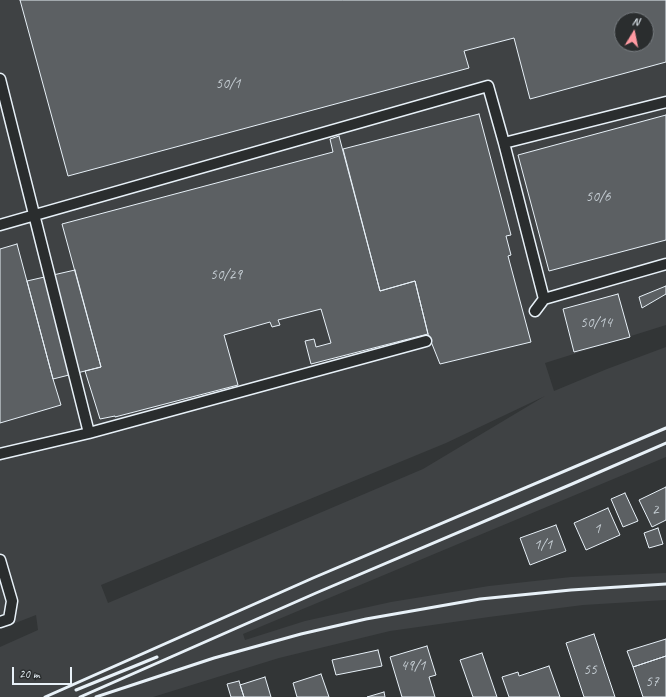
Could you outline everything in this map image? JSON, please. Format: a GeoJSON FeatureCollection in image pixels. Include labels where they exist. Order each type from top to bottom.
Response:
{"type":"FeatureCollection","features":[{"type":"Feature","properties":{"kind":"lane"},"geometry":{"type":"LineString","coordinates":[[0,79],[89,433]]}},
{"type":"Feature","properties":{"kind":"lane"},"geometry":{"type":"LineString","coordinates":[[0,225],[488,86],[544,299]]}},
{"type":"Feature","properties":{"kind":"lane"},"geometry":{"type":"LineString","coordinates":[[504,143],[666,102]]}},
{"type":"Feature","properties":{"kind":"lane"},"geometry":{"type":"LineString","coordinates":[[535,312],[544,299],[666,264]]}},
{"type":"Feature","properties":{"kind":"lane"},"geometry":{"type":"LineString","coordinates":[[0,454],[89,433],[426,341]]}},
{"type":"Feature","properties":{"kind":"lane"},"geometry":{"type":"LineString","coordinates":[[0,560],[12,601],[9,619],[0,622]]}},
{"type":"Feature","properties":{"kind":"shaded area"},"geometry":{"type":"Polygon","coordinates":[[[0,0],[666,0],[666,325],[545,363],[554,391],[666,347],[666,457],[243,634],[245,640],[305,621],[391,602],[489,586],[571,577],[666,573],[666,600],[583,605],[390,631],[279,658],[153,697],[0,697],[0,647],[38,630],[36,615],[0,629],[0,0]],[[545,396],[446,443],[101,585],[108,603],[423,469],[545,396]]]}},
{"type":"Feature","properties":{"kind":"building"},"geometry":{"type":"Polygon","coordinates":[[[20,0],[666,0],[666,62],[530,99],[514,38],[464,51],[469,68],[68,176],[20,0]]]}},
{"type":"Feature","properties":{"kind":"building"},"geometry":{"type":"Polygon","coordinates":[[[479,114],[511,235],[506,236],[511,255],[508,256],[531,342],[440,364],[428,334],[415,281],[380,291],[343,149],[479,114]]]}},
{"type":"Feature","properties":{"kind":"building"},"geometry":{"type":"Polygon","coordinates":[[[666,115],[666,240],[549,271],[518,155],[666,115]]]}},
{"type":"Feature","properties":{"kind":"building"},"geometry":{"type":"Polygon","coordinates":[[[339,136],[380,291],[415,281],[428,334],[311,364],[305,341],[314,339],[316,347],[331,343],[321,309],[278,320],[280,325],[272,327],[270,322],[224,335],[238,385],[115,417],[100,419],[85,371],[101,367],[62,224],[333,152],[330,139],[339,136]]]}},
{"type":"Feature","properties":{"kind":"building"},"geometry":{"type":"Polygon","coordinates":[[[17,244],[61,405],[0,423],[0,249],[17,244]]]}},
{"type":"Feature","properties":{"kind":"building"},"geometry":{"type":"Polygon","coordinates":[[[75,270],[101,367],[53,379],[27,281],[75,270]]]}},
{"type":"Feature","properties":{"kind":"building"},"geometry":{"type":"Polygon","coordinates":[[[666,286],[666,294],[642,308],[639,297],[666,286]]]}},
{"type":"Feature","properties":{"kind":"building"},"geometry":{"type":"Polygon","coordinates":[[[618,294],[630,337],[574,352],[563,309],[618,294]]]}},
{"type":"Feature","properties":{"kind":"building"},"geometry":{"type":"Polygon","coordinates":[[[666,487],[666,520],[652,527],[639,500],[666,487]]]}},
{"type":"Feature","properties":{"kind":"building"},"geometry":{"type":"Polygon","coordinates":[[[625,493],[638,521],[623,527],[611,499],[625,493]]]}},
{"type":"Feature","properties":{"kind":"building"},"geometry":{"type":"Polygon","coordinates":[[[608,508],[620,535],[586,550],[574,523],[608,508]]]}},
{"type":"Feature","properties":{"kind":"building"},"geometry":{"type":"Polygon","coordinates":[[[556,525],[566,551],[530,565],[520,538],[556,525]]]}},
{"type":"Feature","properties":{"kind":"building"},"geometry":{"type":"Polygon","coordinates":[[[658,528],[663,544],[649,548],[644,533],[658,528]]]}},
{"type":"Feature","properties":{"kind":"building"},"geometry":{"type":"Polygon","coordinates":[[[594,634],[615,697],[584,697],[566,643],[594,634]]]}},
{"type":"Feature","properties":{"kind":"building"},"geometry":{"type":"Polygon","coordinates":[[[666,639],[666,656],[633,667],[627,651],[666,639]]]}},
{"type":"Feature","properties":{"kind":"building"},"geometry":{"type":"Polygon","coordinates":[[[427,646],[436,675],[429,677],[435,697],[402,697],[390,657],[427,646]]]}},
{"type":"Feature","properties":{"kind":"building"},"geometry":{"type":"Polygon","coordinates":[[[378,650],[382,666],[336,675],[332,660],[378,650]]]}},
{"type":"Feature","properties":{"kind":"building"},"geometry":{"type":"Polygon","coordinates":[[[482,653],[497,697],[473,697],[460,660],[482,653]]]}},
{"type":"Feature","properties":{"kind":"building"},"geometry":{"type":"Polygon","coordinates":[[[666,656],[666,697],[643,697],[633,667],[666,656]]]}},
{"type":"Feature","properties":{"kind":"building"},"geometry":{"type":"Polygon","coordinates":[[[549,666],[560,697],[509,697],[502,677],[518,672],[519,676],[549,666]]]}},
{"type":"Feature","properties":{"kind":"building"},"geometry":{"type":"Polygon","coordinates":[[[321,674],[329,697],[297,697],[293,683],[321,674]]]}},
{"type":"Feature","properties":{"kind":"building"},"geometry":{"type":"Polygon","coordinates":[[[265,677],[271,697],[244,697],[240,685],[265,677]]]}},
{"type":"Feature","properties":{"kind":"building"},"geometry":{"type":"Polygon","coordinates":[[[239,681],[244,697],[231,697],[227,684],[239,681]]]}},
{"type":"Feature","properties":{"kind":"building"},"geometry":{"type":"Polygon","coordinates":[[[384,692],[385,697],[367,697],[384,692]]]}},
{"type":"Feature","properties":{"kind":"railway"},"geometry":{"type":"LineString","coordinates":[[45,697],[313,578],[666,428]]}},
{"type":"Feature","properties":{"kind":"railway"},"geometry":{"type":"LineString","coordinates":[[80,697],[316,593],[666,443]]}},
{"type":"Feature","properties":{"kind":"railway"},"geometry":{"type":"LineString","coordinates":[[96,697],[214,658],[301,634],[366,619],[480,599],[571,590],[666,584]]}},
{"type":"Feature","properties":{"kind":"railway"},"geometry":{"type":"LineString","coordinates":[[76,690],[157,657]]}}]}
